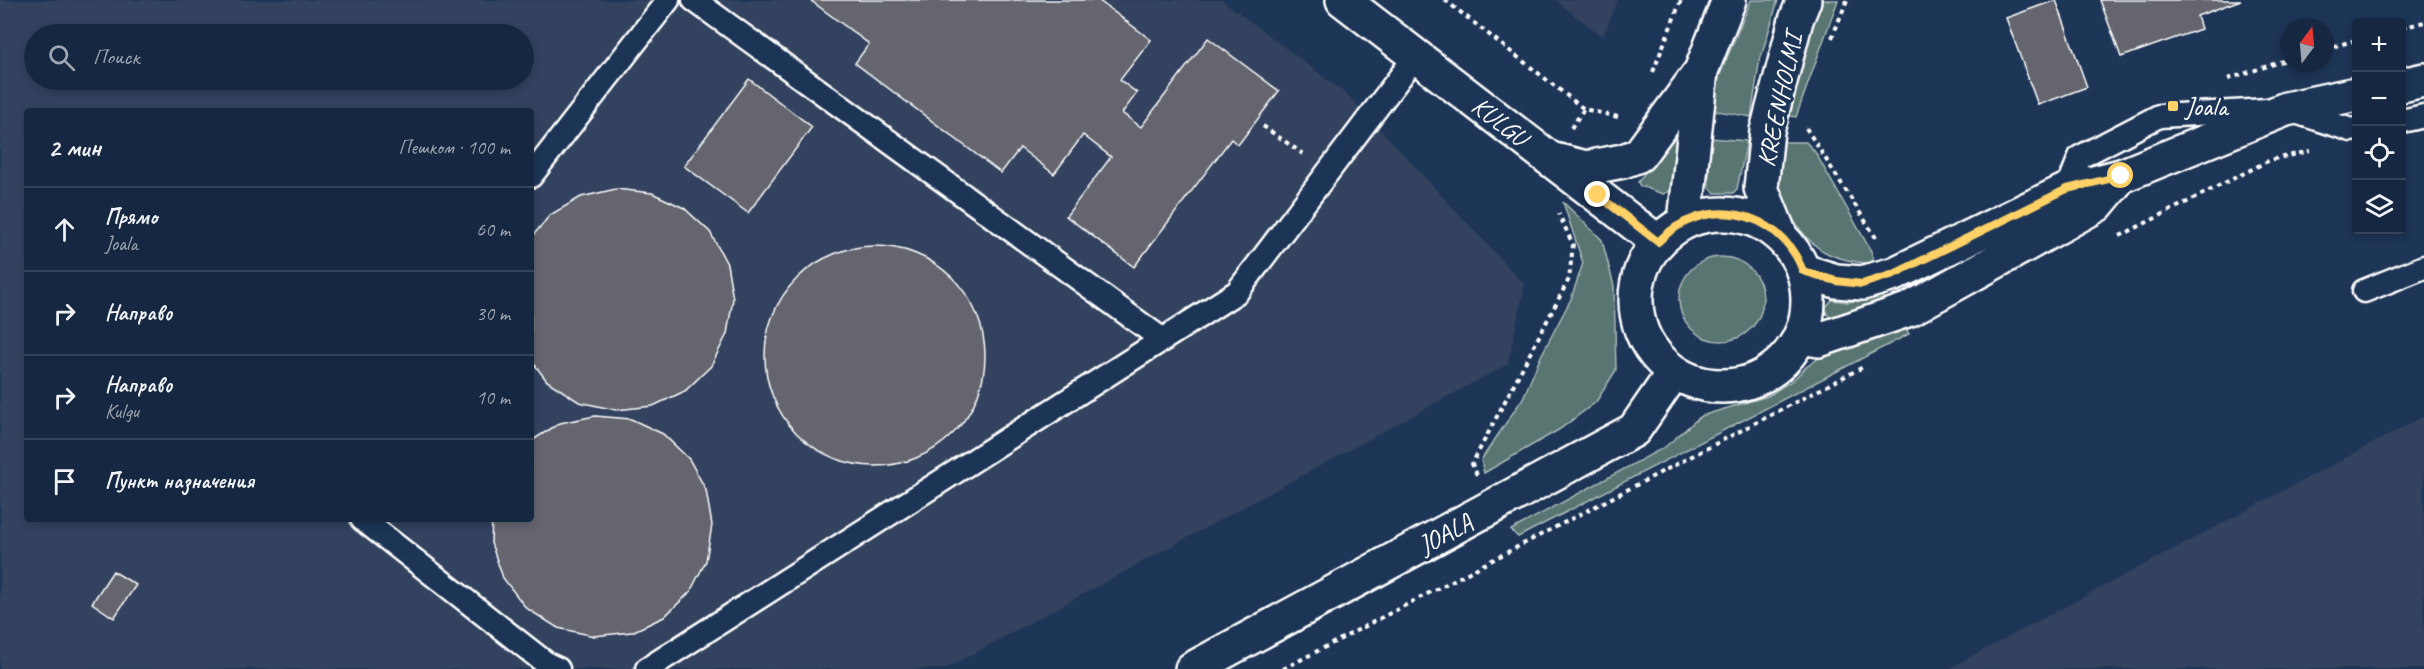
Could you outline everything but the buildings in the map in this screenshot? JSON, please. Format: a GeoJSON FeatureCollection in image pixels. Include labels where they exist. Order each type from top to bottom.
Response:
{"type":"FeatureCollection","features":[{"type":"Feature","properties":{"kind":"street","name":"KULGU"},"geometry":{"type":"LineString","coordinates":[[1343,0],[1658,242]]}},
{"type":"Feature","properties":{"kind":"street"},"geometry":{"type":"LineString","coordinates":[[1550,159],[1586,168],[1623,161],[1638,155],[1701,71],[1729,0]]}},
{"type":"Feature","properties":{"kind":"street","name":"KREENHOLMI"},"geometry":{"type":"LineString","coordinates":[[1780,234],[1761,188],[1766,142],[1796,20],[1804,0]]}},
{"type":"Feature","properties":{"kind":"street"},"geometry":{"type":"LineString","coordinates":[[1685,222],[1701,71]]}},
{"type":"Feature","properties":{"kind":"street"},"geometry":{"type":"LineString","coordinates":[[2406,84],[2424,80]]}},
{"type":"Feature","properties":{"kind":"street"},"geometry":{"type":"LineString","coordinates":[[1803,271],[1836,281],[1862,284],[1894,274],[2067,189],[2121,176],[2286,109],[2352,95]]}},
{"type":"Feature","properties":{"kind":"street"},"geometry":{"type":"LineString","coordinates":[[1810,339],[1807,283],[1797,256],[1780,234],[1755,219],[1726,212],[1697,216],[1671,229],[1658,242],[1650,251],[1638,277],[1635,307],[1642,335],[1659,360],[1682,377],[1709,386],[1737,386],[1763,377],[1810,339],[1910,309],[2097,205],[2121,176]]}},
{"type":"Feature","properties":{"kind":"street","name":"JOALA"},"geometry":{"type":"LineString","coordinates":[[1192,669],[1634,430],[1674,372]]}},
{"type":"Feature","properties":{"kind":"lane"},"geometry":{"type":"LineString","coordinates":[[534,172],[668,0]]}},
{"type":"Feature","properties":{"kind":"lane"},"geometry":{"type":"LineString","coordinates":[[694,0],[1163,340]]}},
{"type":"Feature","properties":{"kind":"lane"},"geometry":{"type":"LineString","coordinates":[[648,669],[1237,292],[1416,56]]}},
{"type":"Feature","properties":{"kind":"lane"},"geometry":{"type":"LineString","coordinates":[[2067,189],[2080,157],[2159,116],[2286,109],[2352,130]]}},
{"type":"Feature","properties":{"kind":"lane"},"geometry":{"type":"LineString","coordinates":[[2406,120],[2424,116]]}},
{"type":"Feature","properties":{"kind":"lane"},"geometry":{"type":"LineString","coordinates":[[2364,291],[2424,267]]}},
{"type":"Feature","properties":{"kind":"lane"},"geometry":{"type":"LineString","coordinates":[[366,522],[547,663],[558,669]]}},
{"type":"Feature","properties":{"kind":"path"},"geometry":{"type":"LineString","coordinates":[[1444,0],[1584,109],[1622,118],[1630,114]]}},
{"type":"Feature","properties":{"kind":"path"},"geometry":{"type":"LineString","coordinates":[[1651,76],[1681,0]]}},
{"type":"Feature","properties":{"kind":"path"},"geometry":{"type":"LineString","coordinates":[[1831,41],[1847,0]]}},
{"type":"Feature","properties":{"kind":"path"},"geometry":{"type":"LineString","coordinates":[[2406,27],[2424,22]]}},
{"type":"Feature","properties":{"kind":"path"},"geometry":{"type":"LineString","coordinates":[[2334,46],[2352,41]]}},
{"type":"Feature","properties":{"kind":"path"},"geometry":{"type":"LineString","coordinates":[[2220,81],[2280,62]]}},
{"type":"Feature","properties":{"kind":"path"},"geometry":{"type":"LineString","coordinates":[[1550,159],[1584,109]]}},
{"type":"Feature","properties":{"kind":"path"},"geometry":{"type":"LineString","coordinates":[[1805,126],[1883,249]]}},
{"type":"Feature","properties":{"kind":"path"},"geometry":{"type":"LineString","coordinates":[[2111,240],[2270,160],[2312,150]]}},
{"type":"Feature","properties":{"kind":"path"},"geometry":{"type":"LineString","coordinates":[[1491,508],[1472,464],[1569,279],[1572,245],[1566,224],[1556,209]]}},
{"type":"Feature","properties":{"kind":"path"},"geometry":{"type":"LineString","coordinates":[[1283,669],[1868,364]]}},
{"type":"Feature","properties":{"kind":"shaded area"},"geometry":{"type":"Polygon","coordinates":[[[0,0],[1222,0],[1349,96],[1525,285],[1508,364],[945,669],[0,669],[0,0]]]}},
{"type":"Feature","properties":{"kind":"shaded area"},"geometry":{"type":"Polygon","coordinates":[[[1555,0],[1618,0],[1603,37],[1555,0]]]}},
{"type":"Feature","properties":{"kind":"shaded area"},"geometry":{"type":"Polygon","coordinates":[[[2424,416],[2424,669],[1948,669],[2424,416]]]}},
{"type":"Feature","properties":{"kind":"green space"},"geometry":{"type":"Polygon","coordinates":[[[1751,0],[1778,0],[1759,64],[1751,117],[1712,110],[1715,87],[1751,0]]]}},
{"type":"Feature","properties":{"kind":"green space"},"geometry":{"type":"Polygon","coordinates":[[[1819,0],[1838,0],[1796,117],[1784,115],[1819,0]]]}},
{"type":"Feature","properties":{"kind":"green space"},"geometry":{"type":"Polygon","coordinates":[[[1671,137],[1679,138],[1675,175],[1668,192],[1663,194],[1640,186],[1638,182],[1671,137]]]}},
{"type":"Feature","properties":{"kind":"green space"},"geometry":{"type":"Polygon","coordinates":[[[1709,138],[1747,141],[1737,189],[1733,193],[1715,193],[1709,187],[1709,138]]]}},
{"type":"Feature","properties":{"kind":"green space"},"geometry":{"type":"Polygon","coordinates":[[[1780,142],[1806,142],[1815,152],[1871,251],[1875,264],[1846,260],[1829,254],[1819,248],[1801,230],[1785,206],[1777,181],[1776,167],[1780,142]]]}},
{"type":"Feature","properties":{"kind":"green space"},"geometry":{"type":"Polygon","coordinates":[[[1563,202],[1602,240],[1614,286],[1616,370],[1596,402],[1560,429],[1484,473],[1481,460],[1523,398],[1541,356],[1571,299],[1583,263],[1563,202]]]}},
{"type":"Feature","properties":{"kind":"green space"},"geometry":{"type":"Polygon","coordinates":[[[1721,257],[1737,260],[1751,269],[1760,283],[1763,299],[1760,315],[1751,329],[1737,338],[1721,341],[1705,338],[1691,329],[1682,315],[1679,299],[1682,283],[1691,269],[1705,260],[1721,257]]]}},
{"type":"Feature","properties":{"kind":"green space"},"geometry":{"type":"Polygon","coordinates":[[[1883,296],[1884,305],[1830,317],[1827,314],[1826,307],[1832,300],[1848,302],[1883,296]]]}},
{"type":"Feature","properties":{"kind":"green space"},"geometry":{"type":"Polygon","coordinates":[[[1904,325],[1909,334],[1518,537],[1511,530],[1665,447],[1701,416],[1768,396],[1793,380],[1806,367],[1828,352],[1892,333],[1904,325]]]}},
{"type":"Feature","properties":{"kind":"place","name":"Joala"},"geometry":{"type":"Point","coordinates":[2173,106]}},
{"type":"Feature","properties":{"kind":"route"},"geometry":{"type":"LineString","coordinates":[[1598,195],[1658,242],[1671,229],[1697,216],[1726,212],[1755,219],[1780,234],[1797,256],[1803,271],[1836,281],[1862,284],[1894,274],[2067,189],[2121,176]]}}]}
